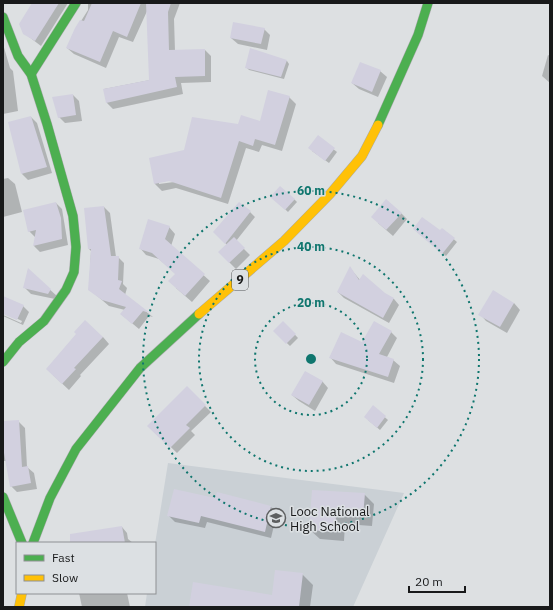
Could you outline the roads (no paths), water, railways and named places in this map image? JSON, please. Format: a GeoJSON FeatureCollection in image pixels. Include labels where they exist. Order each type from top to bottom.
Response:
{"type":"FeatureCollection","features":[{"type":"Feature","properties":{"kind":"main road"},"geometry":{"type":"LineString","coordinates":[[31,74],[76,3]]}},
{"type":"Feature","properties":{"kind":"main road","name":"9"},"geometry":{"type":"LineString","coordinates":[[33,542],[50,498],[76,449],[140,368],[198,314],[284,242],[362,156],[384,114],[409,57],[428,3]]}},
{"type":"Feature","properties":{"kind":"main road"},"geometry":{"type":"LineString","coordinates":[[3,17],[18,56],[31,74],[64,181],[73,216],[76,246],[74,272],[66,290],[44,321],[19,342],[3,362]]}},
{"type":"Feature","properties":{"kind":"main road"},"geometry":{"type":"LineString","coordinates":[[3,497],[22,542]]}},
{"type":"Feature","properties":{"kind":"main road"},"geometry":{"type":"LineString","coordinates":[[19,607],[22,594]]}},
{"type":"Feature","properties":{"kind":"place","name":"Looc National High School"},"geometry":{"type":"Point","coordinates":[276,518]}}]}
